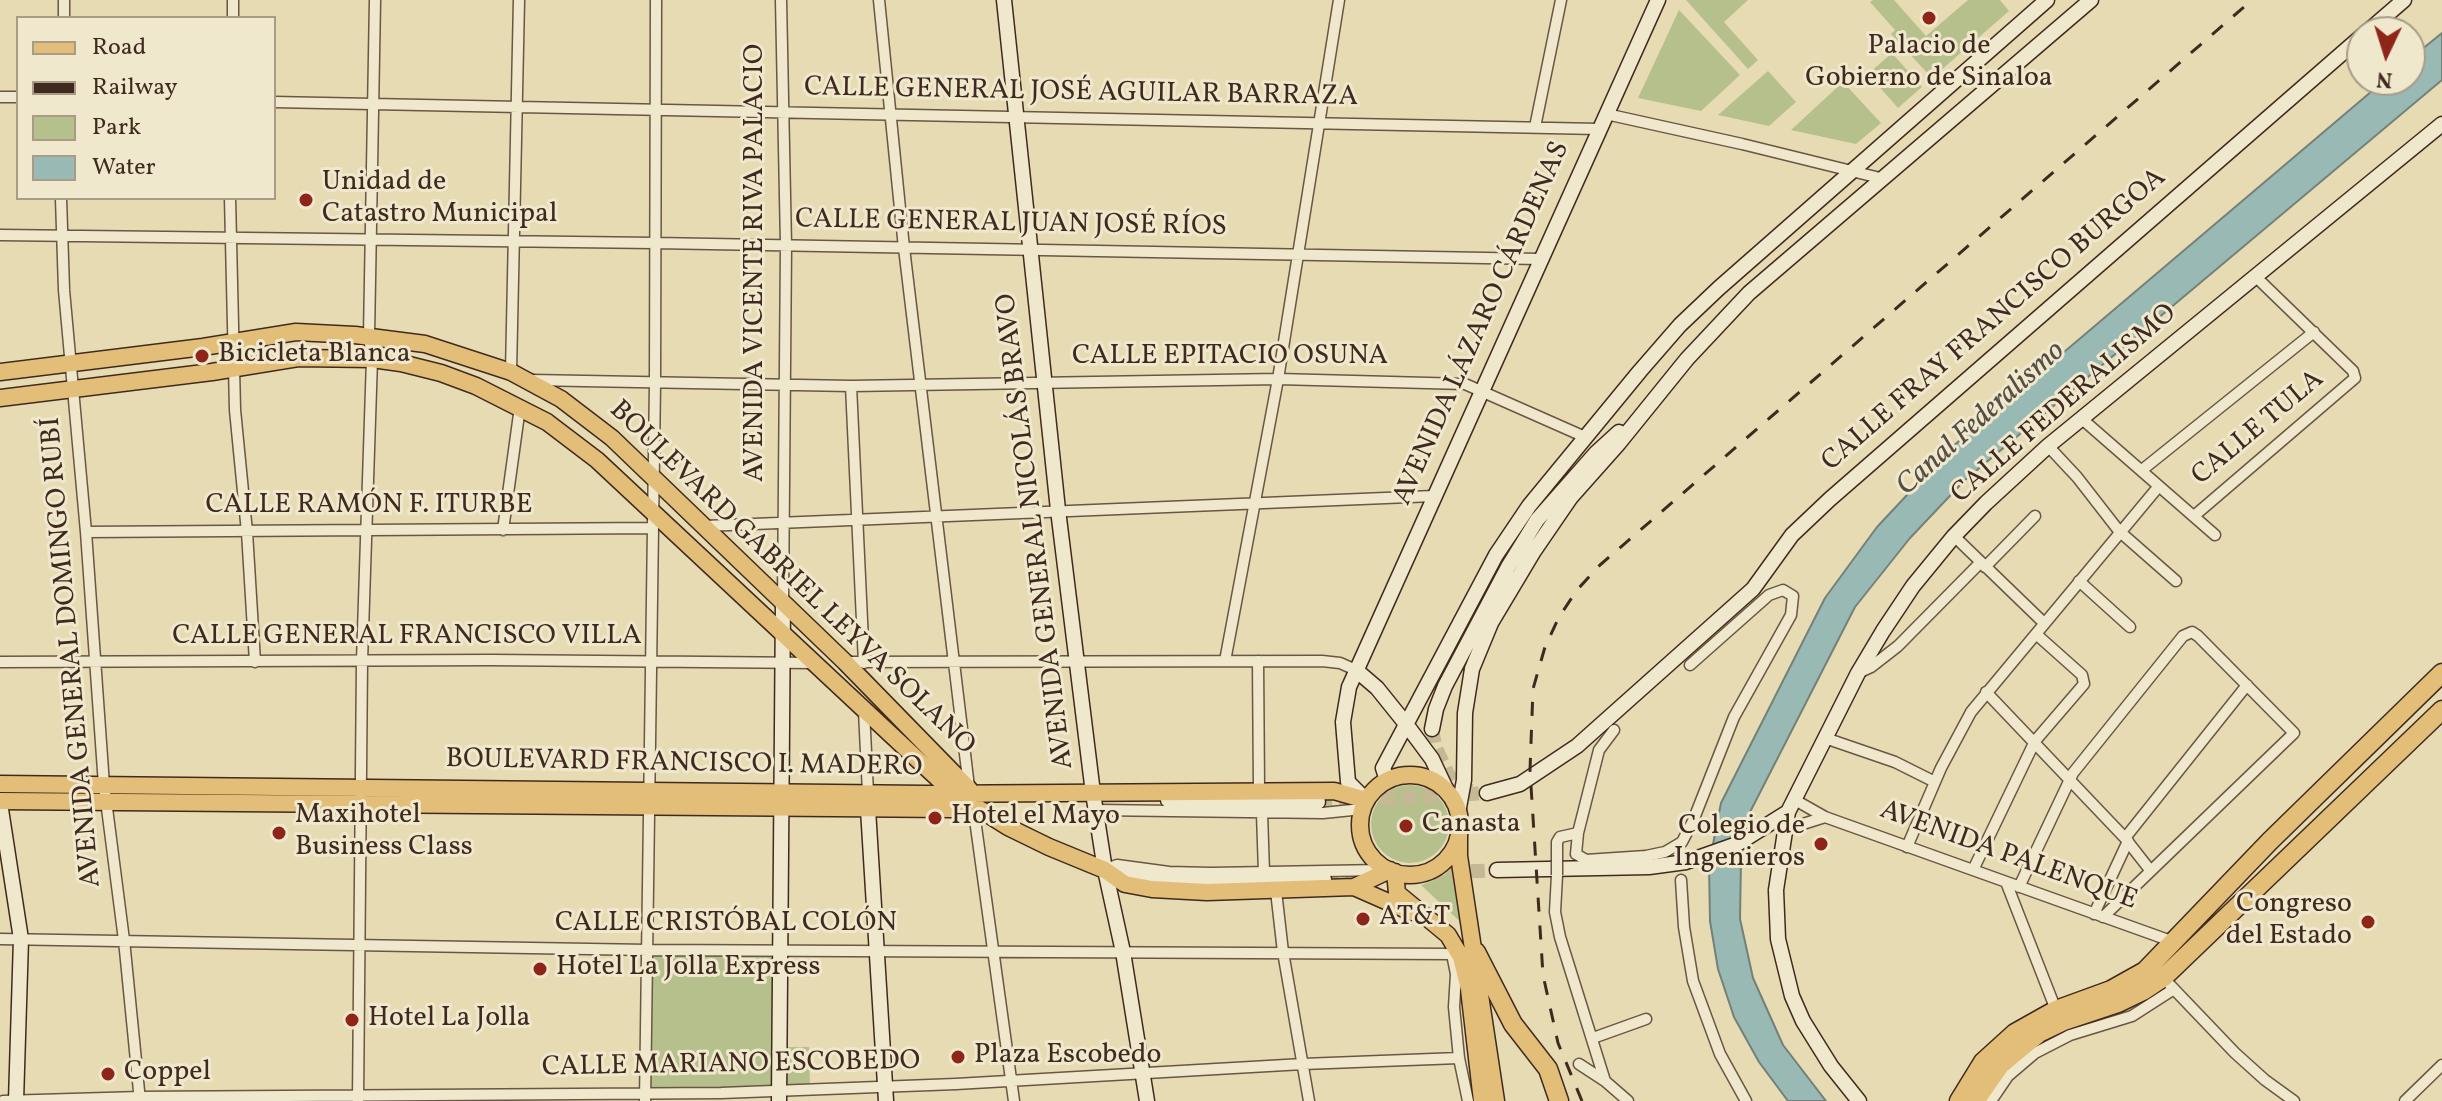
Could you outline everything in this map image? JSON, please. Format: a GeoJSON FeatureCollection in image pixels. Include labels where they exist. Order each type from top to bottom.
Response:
{"type":"FeatureCollection","features":[{"type":"Feature","properties":{"kind":"highway"},"geometry":{"type":"LineString","coordinates":[[1959,1101],[1971,1079],[1997,1047],[2025,1026],[2056,1010],[2130,981],[2145,971],[2270,841],[2442,673]]}},
{"type":"Feature","properties":{"kind":"highway"},"geometry":{"type":"LineString","coordinates":[[1975,1101],[2001,1064],[2039,1033],[2169,983],[2353,793],[2442,710]]}},
{"type":"Feature","properties":{"kind":"highway"},"geometry":{"type":"LineString","coordinates":[[2338,776],[2353,793]]}},
{"type":"Feature","properties":{"kind":"highway"},"geometry":{"type":"LineString","coordinates":[[1476,952],[1513,1024],[1548,1069],[1559,1101]]}},
{"type":"Feature","properties":{"kind":"main road","name":"AVENIDA GENERAL NICOLÁS BRAVO"},"geometry":{"type":"LineString","coordinates":[[1004,0],[1058,510],[1093,793],[1147,1101]]}},
{"type":"Feature","properties":{"kind":"main road","name":"AVENIDA LÁZARO CÁRDENAS"},"geometry":{"type":"LineString","coordinates":[[1365,803],[1348,782],[1344,744],[1344,712],[1356,670],[1658,0]]}},
{"type":"Feature","properties":{"kind":"main road"},"geometry":{"type":"LineString","coordinates":[[1387,780],[1383,768],[1496,555],[1529,506],[1585,437],[1680,325],[2047,0]]}},
{"type":"Feature","properties":{"kind":"main road"},"geometry":{"type":"LineString","coordinates":[[1496,1101],[1476,952],[1459,856],[1458,813],[1464,780],[1469,685],[1472,669],[1491,623],[1559,512],[1687,359],[1749,293],[2091,0]]}},
{"type":"Feature","properties":{"kind":"main road"},"geometry":{"type":"LineString","coordinates":[[2386,16],[2404,0]]}},
{"type":"Feature","properties":{"kind":"main road","name":"CALLE FRAY FRANCISCO BURGOA"},"geometry":{"type":"LineString","coordinates":[[1487,793],[1520,784],[1577,746],[1753,589],[1792,535],[1822,506],[2346,50]]}},
{"type":"Feature","properties":{"kind":"main road","name":"CALLE FEDERALISMO"},"geometry":{"type":"LineString","coordinates":[[1859,1101],[1803,1021],[1784,973],[1776,915],[1776,890],[1786,815],[1858,673],[1900,605],[1954,536],[1986,503],[2048,446],[2442,124]]}},
{"type":"Feature","properties":{"kind":"main road","name":"BOULEVARD GABRIEL LEYVA SOLANO"},"geometry":{"type":"LineString","coordinates":[[0,372],[296,332],[369,336],[449,350],[511,372],[586,417],[654,478],[845,662],[967,795]]}},
{"type":"Feature","properties":{"kind":"main road","name":"BOULEVARD GABRIEL LEYVA SOLANO"},"geometry":{"type":"LineString","coordinates":[[0,398],[298,358],[372,359],[441,373],[476,386],[547,422],[597,460],[653,521],[864,711],[967,795],[1049,847],[1105,870],[1125,884],[1152,889],[1207,892],[1354,887],[1392,871]]}},
{"type":"Feature","properties":{"kind":"main road"},"geometry":{"type":"LineString","coordinates":[[1432,729],[1445,686],[1508,567],[1537,520],[1596,453],[1659,394]]}},
{"type":"Feature","properties":{"kind":"main road","name":"AVENIDA VICENTE RIVA PALACIO"},"geometry":{"type":"LineString","coordinates":[[779,1096],[783,602]]}},
{"type":"Feature","properties":{"kind":"main road"},"geometry":{"type":"LineString","coordinates":[[1356,670],[1377,688],[1432,759],[1458,813]]}},
{"type":"Feature","properties":{"kind":"main road"},"geometry":{"type":"LineString","coordinates":[[1448,793],[1435,782],[1420,776],[1387,780],[1375,789],[1365,803],[1360,823],[1366,849],[1375,860],[1392,871],[1409,875],[1436,867],[1455,846],[1459,833]]}},
{"type":"Feature","properties":{"kind":"main road","name":"BOULEVARD FRANCISCO I. MADERO"},"geometry":{"type":"LineString","coordinates":[[0,784],[105,794]]}},
{"type":"Feature","properties":{"kind":"main road","name":"BOULEVARD FRANCISCO I. MADERO"},"geometry":{"type":"LineString","coordinates":[[0,802],[105,794],[868,801],[967,795],[1259,790],[1334,791],[1365,803]]}},
{"type":"Feature","properties":{"kind":"main road"},"geometry":{"type":"LineString","coordinates":[[1093,793],[1108,799],[1318,802]]}},
{"type":"Feature","properties":{"kind":"main road"},"geometry":{"type":"LineString","coordinates":[[868,801],[886,1094]]}},
{"type":"Feature","properties":{"kind":"main road"},"geometry":{"type":"LineString","coordinates":[[0,802],[21,939],[16,1101]]}},
{"type":"Feature","properties":{"kind":"main road"},"geometry":{"type":"LineString","coordinates":[[1497,870],[1649,867],[1686,862],[1737,844],[1786,815]]}},
{"type":"Feature","properties":{"kind":"main road"},"geometry":{"type":"LineString","coordinates":[[1105,870],[1178,882],[1324,879]]}},
{"type":"Feature","properties":{"kind":"main road"},"geometry":{"type":"LineString","coordinates":[[1392,871],[1397,893],[1448,935],[1456,947],[1465,970],[1482,1101]]}},
{"type":"Feature","properties":{"kind":"main road"},"geometry":{"type":"LineString","coordinates":[[1354,887],[1433,923]]}},
{"type":"Feature","properties":{"kind":"main road"},"geometry":{"type":"LineString","coordinates":[[1456,974],[1471,1068],[1482,1101]]}},
{"type":"Feature","properties":{"kind":"street"},"geometry":{"type":"LineString","coordinates":[[358,1098],[362,661],[372,359],[369,336],[375,0]]}},
{"type":"Feature","properties":{"kind":"street"},"geometry":{"type":"LineString","coordinates":[[511,372],[519,0]]}},
{"type":"Feature","properties":{"kind":"street"},"geometry":{"type":"LineString","coordinates":[[646,1097],[655,383],[656,0]]}},
{"type":"Feature","properties":{"kind":"street","name":"AVENIDA VICENTE RIVA PALACIO"},"geometry":{"type":"LineString","coordinates":[[781,0],[786,245],[783,602]]}},
{"type":"Feature","properties":{"kind":"street"},"geometry":{"type":"LineString","coordinates":[[879,0],[889,114],[967,795],[994,951],[1014,1101]]}},
{"type":"Feature","properties":{"kind":"street"},"geometry":{"type":"LineString","coordinates":[[1225,661],[1278,379],[1339,0]]}},
{"type":"Feature","properties":{"kind":"street"},"geometry":{"type":"LineString","coordinates":[[1535,127],[1561,0]]}},
{"type":"Feature","properties":{"kind":"street","name":"CALLE GENERAL JOSÉ AGUILAR BARRAZA"},"geometry":{"type":"LineString","coordinates":[[276,102],[1599,129]]}},
{"type":"Feature","properties":{"kind":"street"},"geometry":{"type":"LineString","coordinates":[[1606,114],[1880,178]]}},
{"type":"Feature","properties":{"kind":"street","name":"AVENIDA GENERAL DOMINGO RUBÍ"},"geometry":{"type":"LineString","coordinates":[[61,200],[61,235],[105,794],[140,1099]]}},
{"type":"Feature","properties":{"kind":"street"},"geometry":{"type":"LineString","coordinates":[[230,200],[231,343],[255,662]]}},
{"type":"Feature","properties":{"kind":"street","name":"CALLE GENERAL JUAN JOSÉ RÍOS"},"geometry":{"type":"LineString","coordinates":[[0,235],[1540,259]]}},
{"type":"Feature","properties":{"kind":"street"},"geometry":{"type":"LineString","coordinates":[[2142,470],[2314,332],[2256,277]]}},
{"type":"Feature","properties":{"kind":"street","name":"CALLE TULA"},"geometry":{"type":"LineString","coordinates":[[2194,516],[2355,378],[2353,371],[2314,332]]}},
{"type":"Feature","properties":{"kind":"street","name":"CALLE EPITACIO OSUNA"},"geometry":{"type":"LineString","coordinates":[[527,380],[851,386],[1278,379],[1465,384],[1585,437]]}},
{"type":"Feature","properties":{"kind":"street"},"geometry":{"type":"LineString","coordinates":[[851,386],[864,663]]}},
{"type":"Feature","properties":{"kind":"street"},"geometry":{"type":"LineString","coordinates":[[503,530],[520,407]]}},
{"type":"Feature","properties":{"kind":"street"},"geometry":{"type":"LineString","coordinates":[[2082,419],[2215,535]]}},
{"type":"Feature","properties":{"kind":"street"},"geometry":{"type":"LineString","coordinates":[[2048,446],[2119,531],[2176,581]]}},
{"type":"Feature","properties":{"kind":"street"},"geometry":{"type":"LineString","coordinates":[[1907,847],[1963,725],[1986,692],[2159,486]]}},
{"type":"Feature","properties":{"kind":"street"},"geometry":{"type":"LineString","coordinates":[[705,526],[1434,496]]}},
{"type":"Feature","properties":{"kind":"street"},"geometry":{"type":"LineString","coordinates":[[1858,673],[1898,646],[2035,516]]}},
{"type":"Feature","properties":{"kind":"street","name":"CALLE RAMÓN F. ITURBE"},"geometry":{"type":"LineString","coordinates":[[86,532],[503,530],[653,521]]}},
{"type":"Feature","properties":{"kind":"street"},"geometry":{"type":"LineString","coordinates":[[1954,536],[2044,623]]}},
{"type":"Feature","properties":{"kind":"street"},"geometry":{"type":"LineString","coordinates":[[2079,581],[2130,627]]}},
{"type":"Feature","properties":{"kind":"street"},"geometry":{"type":"LineString","coordinates":[[1614,730],[1599,750],[1578,833],[1578,858],[1625,859],[1665,852],[1676,847],[1688,834],[1734,717],[1791,615],[1795,602],[1789,592],[1783,590],[1769,595],[1690,665]]}},
{"type":"Feature","properties":{"kind":"street"},"geometry":{"type":"LineString","coordinates":[[2019,887],[2069,780],[2183,636],[2192,632],[2294,733],[2150,870],[2098,915]]}},
{"type":"Feature","properties":{"kind":"street"},"geometry":{"type":"LineString","coordinates":[[1973,870],[2035,741],[2083,687],[2082,675],[2036,634]]}},
{"type":"Feature","properties":{"kind":"street"},"geometry":{"type":"LineString","coordinates":[[1258,661],[1259,790]]}},
{"type":"Feature","properties":{"kind":"street"},"geometry":{"type":"LineString","coordinates":[[845,662],[1322,661],[1340,663],[1356,670]]}},
{"type":"Feature","properties":{"kind":"street","name":"CALLE GENERAL FRANCISCO VILLA"},"geometry":{"type":"LineString","coordinates":[[0,662],[813,663]]}},
{"type":"Feature","properties":{"kind":"street"},"geometry":{"type":"LineString","coordinates":[[2098,915],[2126,839],[2247,685]]}},
{"type":"Feature","properties":{"kind":"street"},"geometry":{"type":"LineString","coordinates":[[1986,692],[2126,839],[2150,870]]}},
{"type":"Feature","properties":{"kind":"street"},"geometry":{"type":"LineString","coordinates":[[864,711],[868,801]]}},
{"type":"Feature","properties":{"kind":"street"},"geometry":{"type":"LineString","coordinates":[[1825,738],[1895,762],[1935,782]]}},
{"type":"Feature","properties":{"kind":"street"},"geometry":{"type":"LineString","coordinates":[[1097,810],[1323,813],[1365,803]]}},
{"type":"Feature","properties":{"kind":"street"},"geometry":{"type":"LineString","coordinates":[[1262,813],[1264,873]]}},
{"type":"Feature","properties":{"kind":"street"},"geometry":{"type":"LineString","coordinates":[[1786,815],[1825,817]]}},
{"type":"Feature","properties":{"kind":"street","name":"AVENIDA PALENQUE"},"geometry":{"type":"LineString","coordinates":[[1786,815],[1825,817],[2174,942]]}},
{"type":"Feature","properties":{"kind":"street"},"geometry":{"type":"LineString","coordinates":[[1578,833],[1560,837],[1556,848],[1555,912],[1605,1081]]}},
{"type":"Feature","properties":{"kind":"street","name":"BOULEVARD GABRIEL LEYVA SOLANO"},"geometry":{"type":"LineString","coordinates":[[1105,870],[1117,865],[1169,872],[1392,871]]}},
{"type":"Feature","properties":{"kind":"street"},"geometry":{"type":"LineString","coordinates":[[1681,880],[1684,927],[1693,981],[1720,1054],[1746,1101]]}},
{"type":"Feature","properties":{"kind":"street"},"geometry":{"type":"LineString","coordinates":[[2006,882],[2056,1010]]}},
{"type":"Feature","properties":{"kind":"street"},"geometry":{"type":"LineString","coordinates":[[1276,891],[1283,952],[1309,1101]]}},
{"type":"Feature","properties":{"kind":"street","name":"CALLE CRISTÓBAL COLÓN"},"geometry":{"type":"LineString","coordinates":[[0,939],[648,950],[1452,954],[1456,974]]}},
{"type":"Feature","properties":{"kind":"street"},"geometry":{"type":"LineString","coordinates":[[1456,974],[1454,1007],[1459,1058],[1468,1101]]}},
{"type":"Feature","properties":{"kind":"street"},"geometry":{"type":"LineString","coordinates":[[1991,1101],[2008,1076],[2035,1053],[2070,1035],[2147,1009],[2169,983],[2245,1062],[2294,1101]]}},
{"type":"Feature","properties":{"kind":"street"},"geometry":{"type":"LineString","coordinates":[[1593,1038],[1646,1019]]}},
{"type":"Feature","properties":{"kind":"street","name":"CALLE MARIANO ESCOBEDO"},"geometry":{"type":"LineString","coordinates":[[3,1101],[886,1094],[1011,1081],[1459,1058]]}},
{"type":"Feature","properties":{"kind":"street"},"geometry":{"type":"LineString","coordinates":[[1579,1064],[1628,1101]]}},
{"type":"Feature","properties":{"kind":"street"},"geometry":{"type":"LineString","coordinates":[[2405,1101],[2442,1065]]}},
{"type":"Feature","properties":{"kind":"green space"},"geometry":{"type":"Polygon","coordinates":[[[1686,0],[1748,0],[1724,22],[1758,60],[1748,69],[1686,0]]]}},
{"type":"Feature","properties":{"kind":"green space"},"geometry":{"type":"Polygon","coordinates":[[[1894,0],[1926,36],[1968,0],[2000,0],[2009,11],[1932,78],[1891,34],[1895,30],[1870,2],[1894,0]]]}},
{"type":"Feature","properties":{"kind":"green space"},"geometry":{"type":"Polygon","coordinates":[[[1679,10],[1740,75],[1701,111],[1638,98],[1679,10]]]}},
{"type":"Feature","properties":{"kind":"green space"},"geometry":{"type":"Polygon","coordinates":[[[1892,53],[1922,87],[1898,108],[1868,74],[1892,53]]]}},
{"type":"Feature","properties":{"kind":"green space"},"geometry":{"type":"Polygon","coordinates":[[[1768,71],[1796,102],[1769,126],[1718,115],[1768,71]]]}},
{"type":"Feature","properties":{"kind":"green space"},"geometry":{"type":"Polygon","coordinates":[[[1843,82],[1881,123],[1856,144],[1791,130],[1843,82]]]}},
{"type":"Feature","properties":{"kind":"green space"},"geometry":{"type":"Polygon","coordinates":[[[1410,785],[1425,788],[1438,796],[1446,809],[1449,824],[1446,839],[1438,852],[1425,860],[1410,863],[1395,860],[1382,852],[1374,839],[1371,824],[1374,809],[1382,796],[1395,788],[1410,785]]]}},
{"type":"Feature","properties":{"kind":"green space"},"geometry":{"type":"Polygon","coordinates":[[[1457,862],[1469,930],[1421,885],[1441,878],[1457,862]]]}},
{"type":"Feature","properties":{"kind":"green space"},"geometry":{"type":"Polygon","coordinates":[[[653,955],[773,957],[776,1087],[650,1089],[653,955]]]}},
{"type":"Feature","properties":{"kind":"green space"},"geometry":{"type":"Polygon","coordinates":[[[782,1047],[809,1047],[810,1086],[787,1086],[782,1047]]]}},
{"type":"Feature","properties":{"kind":"water"},"geometry":{"type":"Polygon","coordinates":[[[2442,33],[2442,80],[2426,93],[2426,46],[2442,33]]]}},
{"type":"Feature","properties":{"kind":"water"},"geometry":{"type":"Polygon","coordinates":[[[2366,96],[2423,96],[1964,481],[1910,538],[1855,607],[1749,814],[1741,859],[1740,919],[1753,978],[1783,1045],[1826,1101],[1788,1101],[1759,1062],[1734,1017],[1718,969],[1710,921],[1709,865],[1721,803],[1825,598],[1877,527],[1952,447],[2366,96]]]}},
{"type":"Feature","properties":{"kind":"tunnel"},"geometry":{"type":"LineString","coordinates":[[1432,729],[1435,746],[1453,782],[1471,791]]}},
{"type":"Feature","properties":{"kind":"tunnel"},"geometry":{"type":"LineString","coordinates":[[1318,802],[1487,793]]}},
{"type":"Feature","properties":{"kind":"tunnel"},"geometry":{"type":"LineString","coordinates":[[1324,879],[1497,870]]}},
{"type":"Feature","properties":{"kind":"railway"},"geometry":{"type":"LineString","coordinates":[[1582,1101],[1558,1043],[1543,975],[1530,770],[1533,689],[1545,647],[1559,617],[1577,590],[1600,565],[2252,0]]}},
{"type":"Feature","properties":{"kind":"place","name":"Palacio de Gobierno de Sinaloa"},"geometry":{"type":"Point","coordinates":[1929,18]}},
{"type":"Feature","properties":{"kind":"place","name":"Unidad de Catastro Municipal"},"geometry":{"type":"Point","coordinates":[306,200]}},
{"type":"Feature","properties":{"kind":"place","name":"Bicicleta Blanca"},"geometry":{"type":"Point","coordinates":[202,356]}},
{"type":"Feature","properties":{"kind":"place","name":"Hotel el Mayo"},"geometry":{"type":"Point","coordinates":[935,818]}},
{"type":"Feature","properties":{"kind":"place","name":"Canasta"},"geometry":{"type":"Point","coordinates":[1406,826]}},
{"type":"Feature","properties":{"kind":"place","name":"Maxihotel Business Class"},"geometry":{"type":"Point","coordinates":[279,833]}},
{"type":"Feature","properties":{"kind":"place","name":"Colegio de Ingenieros"},"geometry":{"type":"Point","coordinates":[1821,844]}},
{"type":"Feature","properties":{"kind":"place","name":"AT&T"},"geometry":{"type":"Point","coordinates":[1363,919]}},
{"type":"Feature","properties":{"kind":"place","name":"Congreso del Estado"},"geometry":{"type":"Point","coordinates":[2368,922]}},
{"type":"Feature","properties":{"kind":"place","name":"Hotel La Jolla Express"},"geometry":{"type":"Point","coordinates":[540,969]}},
{"type":"Feature","properties":{"kind":"place","name":"Hotel La Jolla"},"geometry":{"type":"Point","coordinates":[352,1020]}},
{"type":"Feature","properties":{"kind":"place","name":"Plaza Escobedo"},"geometry":{"type":"Point","coordinates":[958,1057]}},
{"type":"Feature","properties":{"kind":"place","name":"Coppel"},"geometry":{"type":"Point","coordinates":[108,1074]}},
{"type":"Feature","properties":{"kind":"water label","name":"Canal Federalismo"},"geometry":{"type":"Point","coordinates":[1982,420]}}]}
